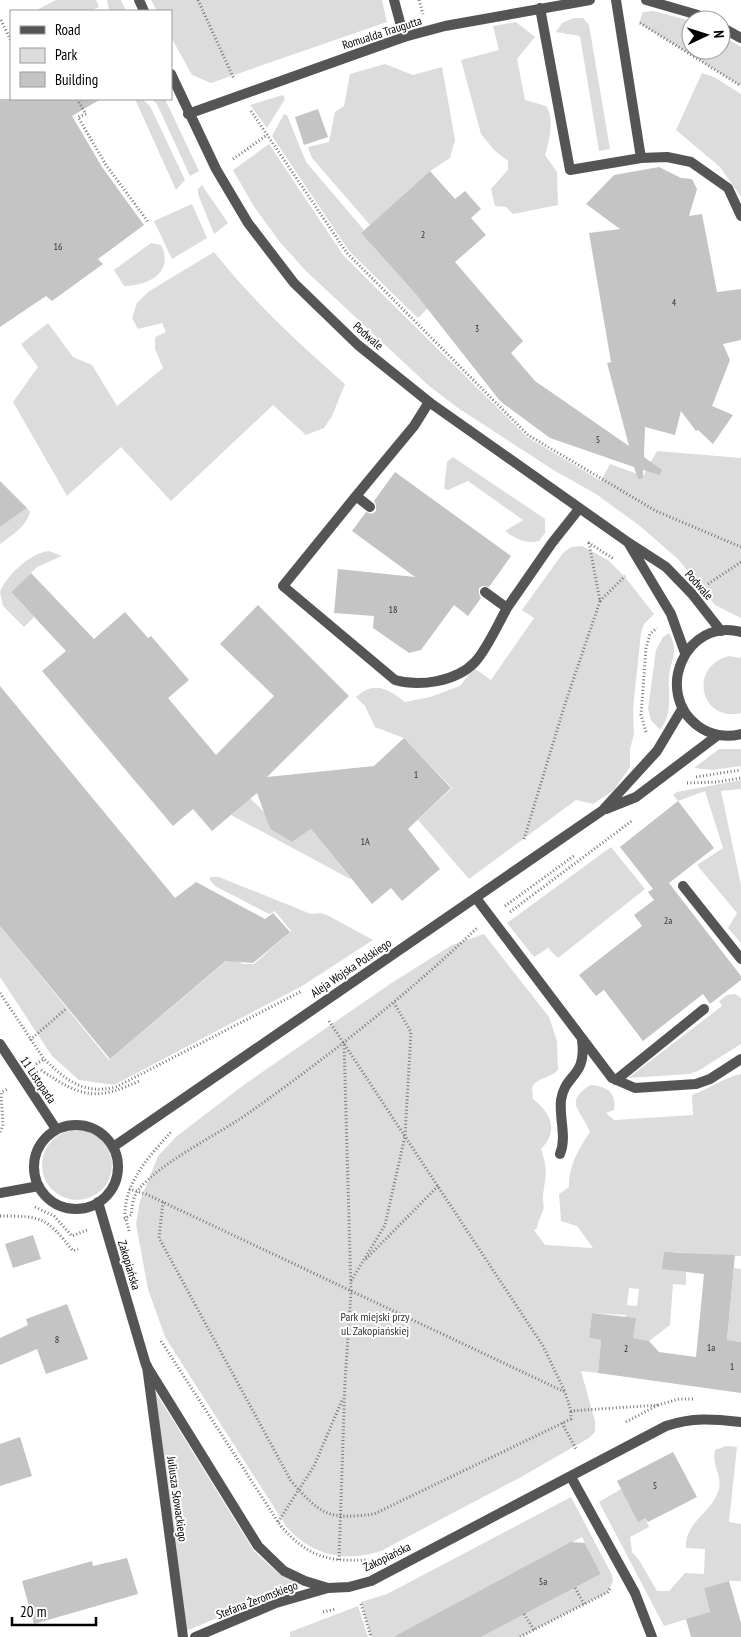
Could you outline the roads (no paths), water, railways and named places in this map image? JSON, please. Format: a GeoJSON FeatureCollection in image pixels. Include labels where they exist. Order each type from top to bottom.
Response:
{"type":"FeatureCollection","features":[{"type":"Feature","properties":{"kind":"street"},"geometry":{"type":"LineString","coordinates":[[394,0],[404,37]]}},
{"type":"Feature","properties":{"kind":"street","name":"Romualda Traugutta"},"geometry":{"type":"LineString","coordinates":[[188,114],[404,37],[583,0]]}},
{"type":"Feature","properties":{"kind":"street"},"geometry":{"type":"LineString","coordinates":[[616,0],[641,158]]}},
{"type":"Feature","properties":{"kind":"street"},"geometry":{"type":"LineString","coordinates":[[646,0],[681,10]]}},
{"type":"Feature","properties":{"kind":"street"},"geometry":{"type":"LineString","coordinates":[[540,8],[570,170],[641,158],[667,157],[692,162],[728,188],[741,216]]}},
{"type":"Feature","properties":{"kind":"street","name":"Podwale"},"geometry":{"type":"LineString","coordinates":[[172,76],[188,114],[216,169],[251,228],[294,283],[358,345],[429,402],[579,509],[666,567],[692,594],[721,631]]}},
{"type":"Feature","properties":{"kind":"street"},"geometry":{"type":"LineString","coordinates":[[429,402],[414,426],[283,586],[395,680],[408,684],[422,684],[463,670],[475,662],[507,608],[552,542],[579,509]]}},
{"type":"Feature","properties":{"kind":"street"},"geometry":{"type":"LineString","coordinates":[[356,496],[370,507]]}},
{"type":"Feature","properties":{"kind":"street","name":"Podwale"},"geometry":{"type":"LineString","coordinates":[[629,543],[671,614],[685,653]]}},
{"type":"Feature","properties":{"kind":"street"},"geometry":{"type":"LineString","coordinates":[[485,592],[507,608]]}},
{"type":"Feature","properties":{"kind":"street"},"geometry":{"type":"LineString","coordinates":[[741,632],[721,631],[701,638],[685,653],[676,674],[676,686],[682,709],[691,721],[704,730],[718,735],[741,734]]}},
{"type":"Feature","properties":{"kind":"street","name":"Aleja Wojska Polskiego"},"geometry":{"type":"LineString","coordinates":[[113,1147],[603,810],[657,751],[682,709]]}},
{"type":"Feature","properties":{"kind":"street","name":"Aleja Wojska Polskiego"},"geometry":{"type":"LineString","coordinates":[[603,810],[636,797],[718,735]]}},
{"type":"Feature","properties":{"kind":"street"},"geometry":{"type":"LineString","coordinates":[[683,886],[741,959]]}},
{"type":"Feature","properties":{"kind":"street"},"geometry":{"type":"LineString","coordinates":[[476,898],[612,1078],[635,1088],[696,1084],[710,1079],[741,1059]]}},
{"type":"Feature","properties":{"kind":"street"},"geometry":{"type":"LineString","coordinates":[[616,1080],[704,1008]]}},
{"type":"Feature","properties":{"kind":"street"},"geometry":{"type":"LineString","coordinates":[[560,1154],[563,1140],[562,1097],[582,1062],[581,1039]]}},
{"type":"Feature","properties":{"kind":"street","name":"11 Listopada"},"geometry":{"type":"LineString","coordinates":[[0,1044],[19,1076],[56,1129]]}},
{"type":"Feature","properties":{"kind":"street"},"geometry":{"type":"LineString","coordinates":[[68,1125],[82,1125],[94,1129],[105,1136],[113,1147],[118,1171],[114,1184],[98,1202],[85,1208],[72,1209],[58,1205],[47,1198],[39,1186],[34,1174],[34,1161],[38,1148],[46,1137],[56,1129],[68,1125]]}},
{"type":"Feature","properties":{"kind":"street"},"geometry":{"type":"LineString","coordinates":[[0,1193],[39,1186]]}},
{"type":"Feature","properties":{"kind":"street","name":"Zakopiańska"},"geometry":{"type":"LineString","coordinates":[[98,1202],[146,1365],[258,1546],[284,1571],[305,1581],[328,1588],[349,1587],[371,1581],[666,1426],[707,1418],[741,1422]]}},
{"type":"Feature","properties":{"kind":"street","name":"Juliusza Słowackiego"},"geometry":{"type":"LineString","coordinates":[[146,1365],[183,1637]]}},
{"type":"Feature","properties":{"kind":"street"},"geometry":{"type":"LineString","coordinates":[[571,1477],[635,1593],[652,1637]]}},
{"type":"Feature","properties":{"kind":"street","name":"Stefana Żeromskiego"},"geometry":{"type":"LineString","coordinates":[[195,1637],[276,1603],[328,1588]]}},
{"type":"Feature","properties":{"kind":"park label","name":"Park miejski przy ul. Zakopiańskiej"},"geometry":{"type":"Point","coordinates":[375,1324]}}]}
